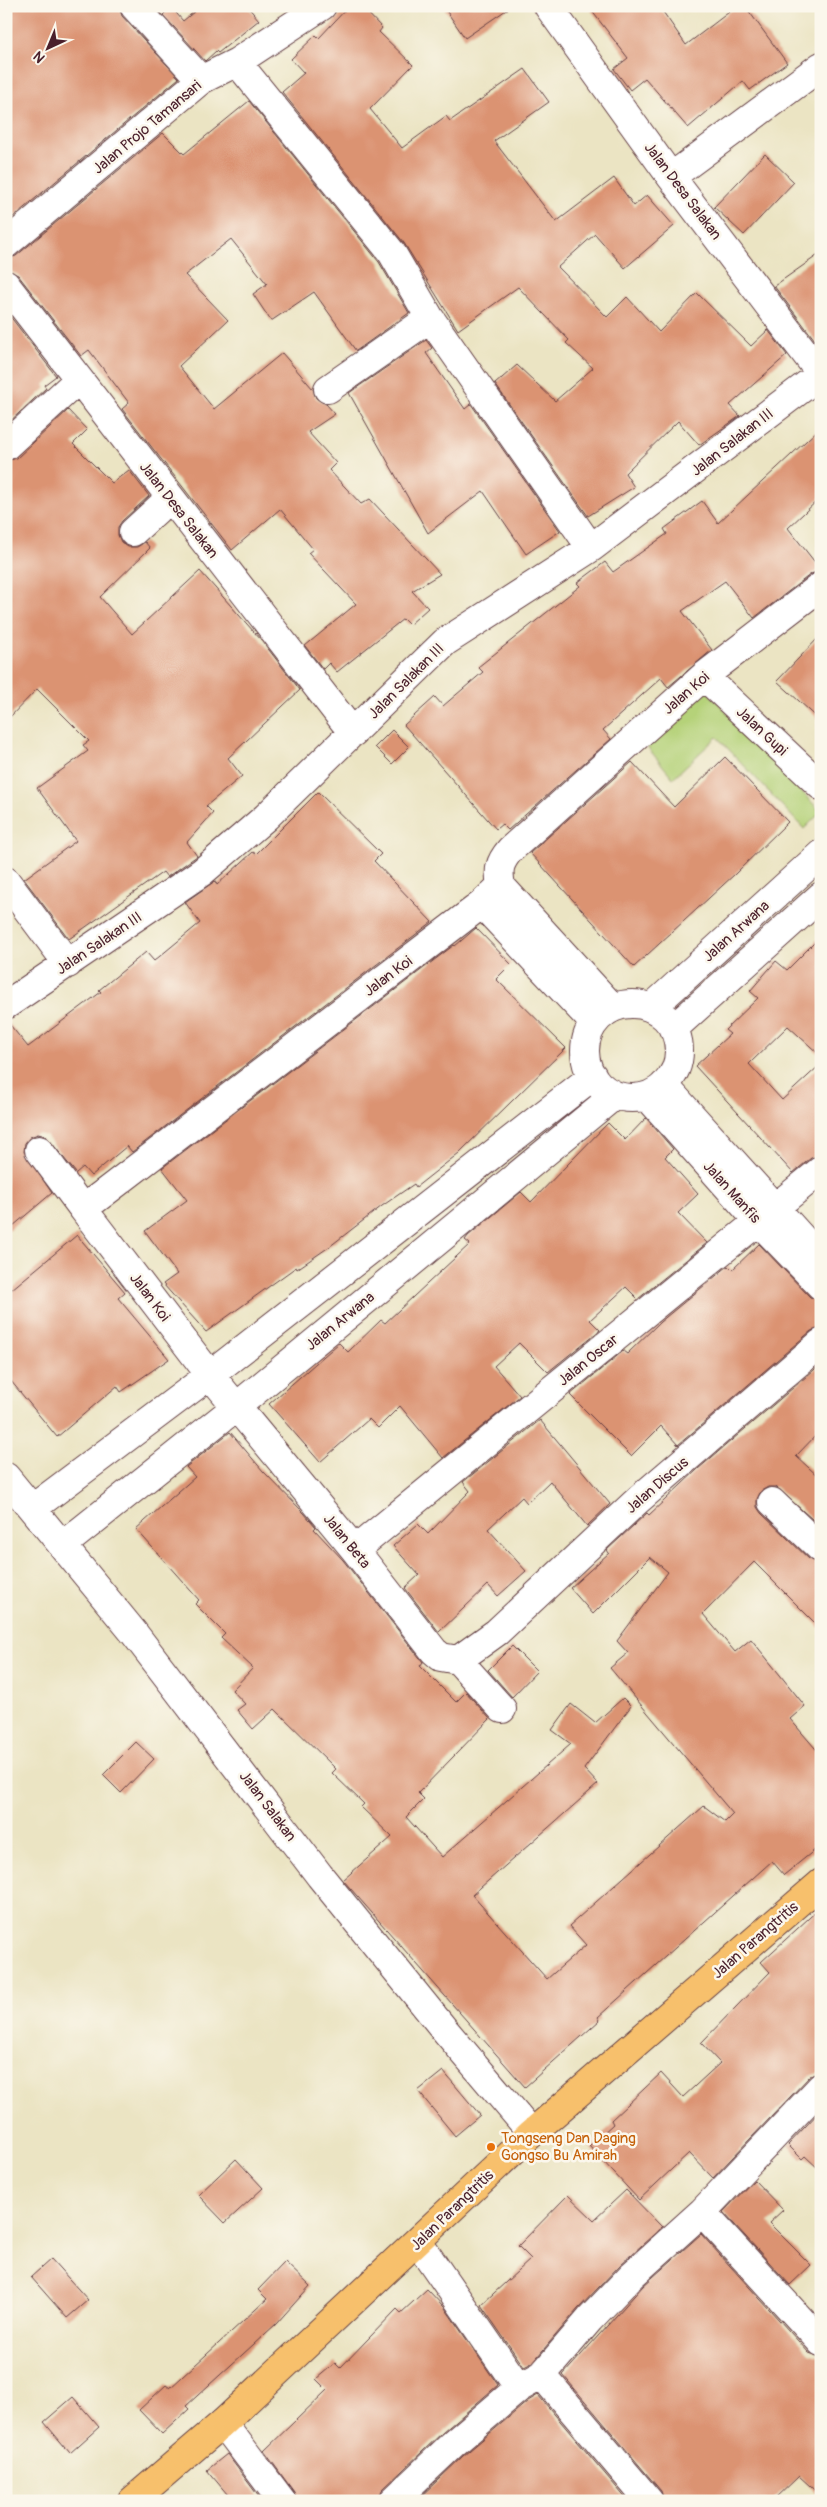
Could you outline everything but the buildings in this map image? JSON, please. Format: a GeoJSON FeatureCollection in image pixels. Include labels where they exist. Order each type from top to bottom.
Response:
{"type":"FeatureCollection","features":[{"type":"Feature","properties":{"kind":"main road","name":"Jalan Parangtritis"},"geometry":{"type":"LineString","coordinates":[[132,2501],[223,2423],[532,2133],[821,1883]]}},
{"type":"Feature","properties":{"kind":"street"},"geometry":{"type":"LineString","coordinates":[[134,6],[201,80]]}},
{"type":"Feature","properties":{"kind":"street","name":"Jalan Projo Tamansari"},"geometry":{"type":"LineString","coordinates":[[6,244],[201,80],[237,62],[322,6]]}},
{"type":"Feature","properties":{"kind":"street","name":"Jalan Desa Salakan"},"geometry":{"type":"LineString","coordinates":[[548,6],[671,177],[821,374]]}},
{"type":"Feature","properties":{"kind":"street"},"geometry":{"type":"LineString","coordinates":[[237,62],[392,254],[430,318],[591,548]]}},
{"type":"Feature","properties":{"kind":"street"},"geometry":{"type":"LineString","coordinates":[[671,177],[821,66]]}},
{"type":"Feature","properties":{"kind":"street","name":"Jalan Desa Salakan"},"geometry":{"type":"LineString","coordinates":[[6,285],[353,733]]}},
{"type":"Feature","properties":{"kind":"street"},"geometry":{"type":"LineString","coordinates":[[328,389],[430,318]]}},
{"type":"Feature","properties":{"kind":"street","name":"Jalan Salakan III"},"geometry":{"type":"LineString","coordinates":[[6,1005],[202,872],[266,817],[445,642],[591,548],[821,374]]}},
{"type":"Feature","properties":{"kind":"street"},"geometry":{"type":"LineString","coordinates":[[6,446],[78,380]]}},
{"type":"Feature","properties":{"kind":"street"},"geometry":{"type":"LineString","coordinates":[[132,532],[170,498]]}},
{"type":"Feature","properties":{"kind":"street","name":"Jalan Koi"},"geometry":{"type":"LineString","coordinates":[[210,1374],[83,1209],[492,895],[498,869],[503,858],[510,850],[704,676],[821,586]]}},
{"type":"Feature","properties":{"kind":"street","name":"Jalan Gupi"},"geometry":{"type":"LineString","coordinates":[[704,676],[821,786]]}},
{"type":"Feature","properties":{"kind":"street","name":"Jalan Arwana"},"geometry":{"type":"LineString","coordinates":[[652,1008],[821,854]]}},
{"type":"Feature","properties":{"kind":"street"},"geometry":{"type":"LineString","coordinates":[[6,881],[68,964]]}},
{"type":"Feature","properties":{"kind":"street"},"geometry":{"type":"LineString","coordinates":[[492,895],[604,1016]]}},
{"type":"Feature","properties":{"kind":"street","name":"Jalan Arwana"},"geometry":{"type":"LineString","coordinates":[[673,1029],[821,896]]}},
{"type":"Feature","properties":{"kind":"street"},"geometry":{"type":"LineString","coordinates":[[626,1004],[652,1008],[664,1017],[673,1029],[679,1055],[676,1068],[655,1090],[631,1098],[615,1095],[602,1087],[593,1076],[585,1055],[588,1033],[604,1016],[626,1004]]}},
{"type":"Feature","properties":{"kind":"street"},"geometry":{"type":"LineString","coordinates":[[32,1508],[210,1374],[593,1076]]}},
{"type":"Feature","properties":{"kind":"street","name":"Jalan Manfis"},"geometry":{"type":"LineString","coordinates":[[655,1090],[766,1215],[821,1286]]}},
{"type":"Feature","properties":{"kind":"street","name":"Jalan Arwana"},"geometry":{"type":"LineString","coordinates":[[63,1545],[236,1406],[615,1095]]}},
{"type":"Feature","properties":{"kind":"street"},"geometry":{"type":"LineString","coordinates":[[39,1150],[83,1209]]}},
{"type":"Feature","properties":{"kind":"street","name":"Jalan Oscar"},"geometry":{"type":"LineString","coordinates":[[355,1550],[821,1170]]}},
{"type":"Feature","properties":{"kind":"street","name":"Jalan Manfis"},"geometry":{"type":"LineString","coordinates":[[766,1215],[821,1259]]}},
{"type":"Feature","properties":{"kind":"street","name":"Jalan Discus"},"geometry":{"type":"LineString","coordinates":[[458,1660],[497,1632],[638,1500],[821,1343]]}},
{"type":"Feature","properties":{"kind":"street","name":"Jalan Beta"},"geometry":{"type":"LineString","coordinates":[[210,1374],[355,1550],[434,1651],[441,1657],[458,1660]]}},
{"type":"Feature","properties":{"kind":"street","name":"Jalan Salakan"},"geometry":{"type":"LineString","coordinates":[[6,1477],[63,1545],[236,1763],[320,1876],[532,2133]]}},
{"type":"Feature","properties":{"kind":"street"},"geometry":{"type":"LineString","coordinates":[[772,1502],[821,1550]]}},
{"type":"Feature","properties":{"kind":"street"},"geometry":{"type":"LineString","coordinates":[[458,1660],[502,1710]]}},
{"type":"Feature","properties":{"kind":"street"},"geometry":{"type":"LineString","coordinates":[[393,2501],[453,2444],[531,2382],[632,2275],[702,2212],[821,2087]]}},
{"type":"Feature","properties":{"kind":"street"},"geometry":{"type":"LineString","coordinates":[[702,2212],[821,2342]]}},
{"type":"Feature","properties":{"kind":"street"},"geometry":{"type":"LineString","coordinates":[[418,2242],[531,2382],[649,2501]]}},
{"type":"Feature","properties":{"kind":"street"},"geometry":{"type":"LineString","coordinates":[[223,2423],[282,2501]]}},
{"type":"Feature","properties":{"kind":"green space"},"geometry":{"type":"Polygon","coordinates":[[[704,688],[821,812],[804,829],[717,737],[673,778],[643,742],[704,688]]]}},
{"type":"Feature","properties":{"kind":"place","name":"Tongseng Dan Daging Gongso Bu Amirah"},"geometry":{"type":"Point","coordinates":[491,2147]}}]}
